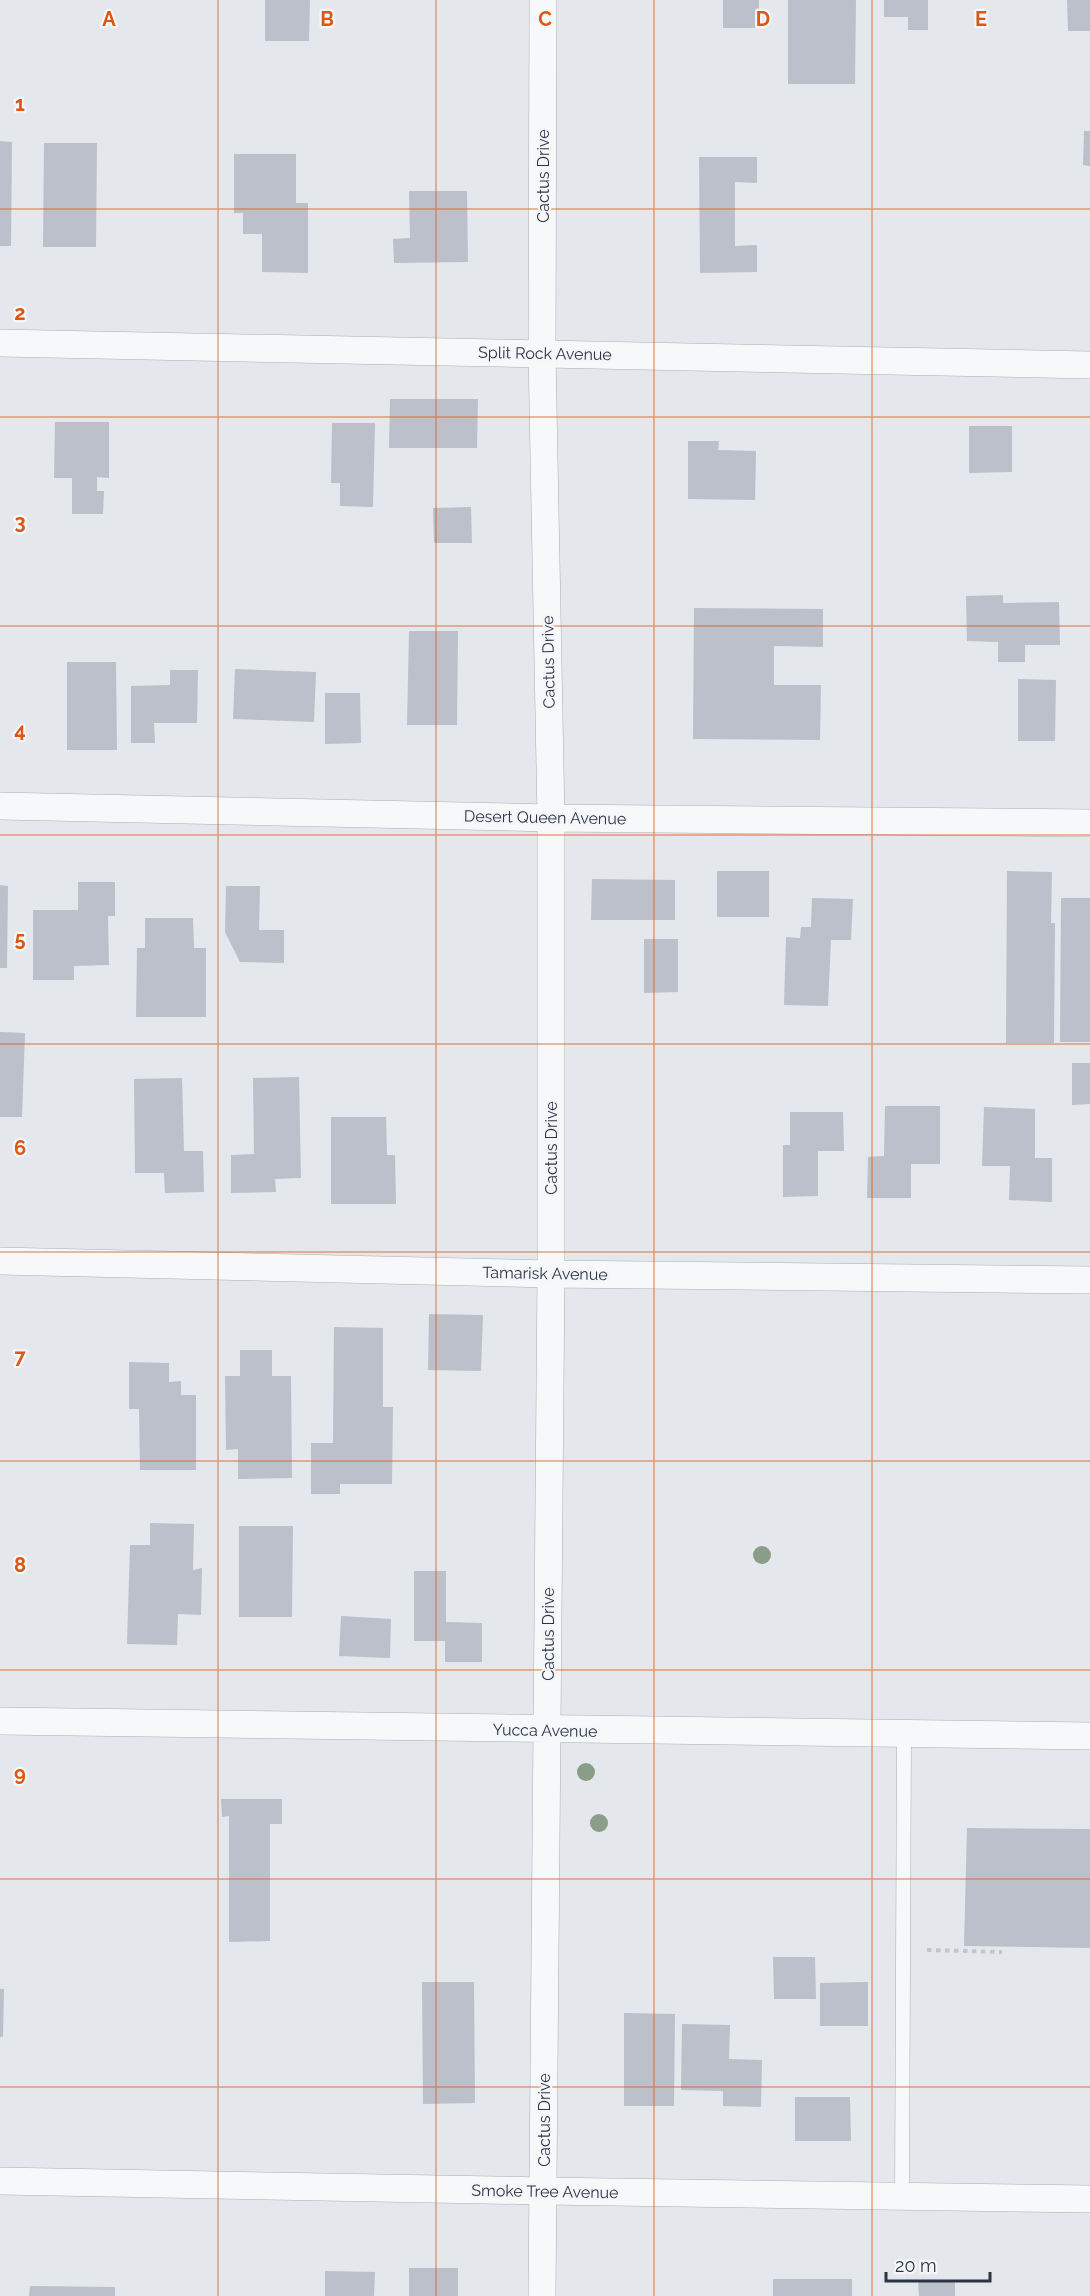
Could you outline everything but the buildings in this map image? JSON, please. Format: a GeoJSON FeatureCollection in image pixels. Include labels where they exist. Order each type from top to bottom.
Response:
{"type":"FeatureCollection","features":[{"type":"Feature","properties":{"kind":"street","name":"Cactus Drive"},"geometry":{"type":"LineString","coordinates":[[542,2296],[551,1274],[551,818],[542,353],[543,0]]}},
{"type":"Feature","properties":{"kind":"street","name":"Split Rock Avenue"},"geometry":{"type":"LineString","coordinates":[[0,343],[1090,364]]}},
{"type":"Feature","properties":{"kind":"street","name":"Desert Queen Avenue"},"geometry":{"type":"LineString","coordinates":[[0,806],[551,818],[1090,823]]}},
{"type":"Feature","properties":{"kind":"street","name":"Tamarisk Avenue"},"geometry":{"type":"LineString","coordinates":[[0,1261],[551,1274],[1090,1280]]}},
{"type":"Feature","properties":{"kind":"street","name":"Yucca Avenue"},"geometry":{"type":"LineString","coordinates":[[0,1721],[1090,1736]]}},
{"type":"Feature","properties":{"kind":"street","name":"Smoke Tree Avenue"},"geometry":{"type":"LineString","coordinates":[[0,2181],[1090,2199]]}},
{"type":"Feature","properties":{"kind":"lane"},"geometry":{"type":"LineString","coordinates":[[902,2196],[904,1734]]}},
{"type":"Feature","properties":{"kind":"path"},"geometry":{"type":"LineString","coordinates":[[926,1950],[1002,1952]]}}]}
